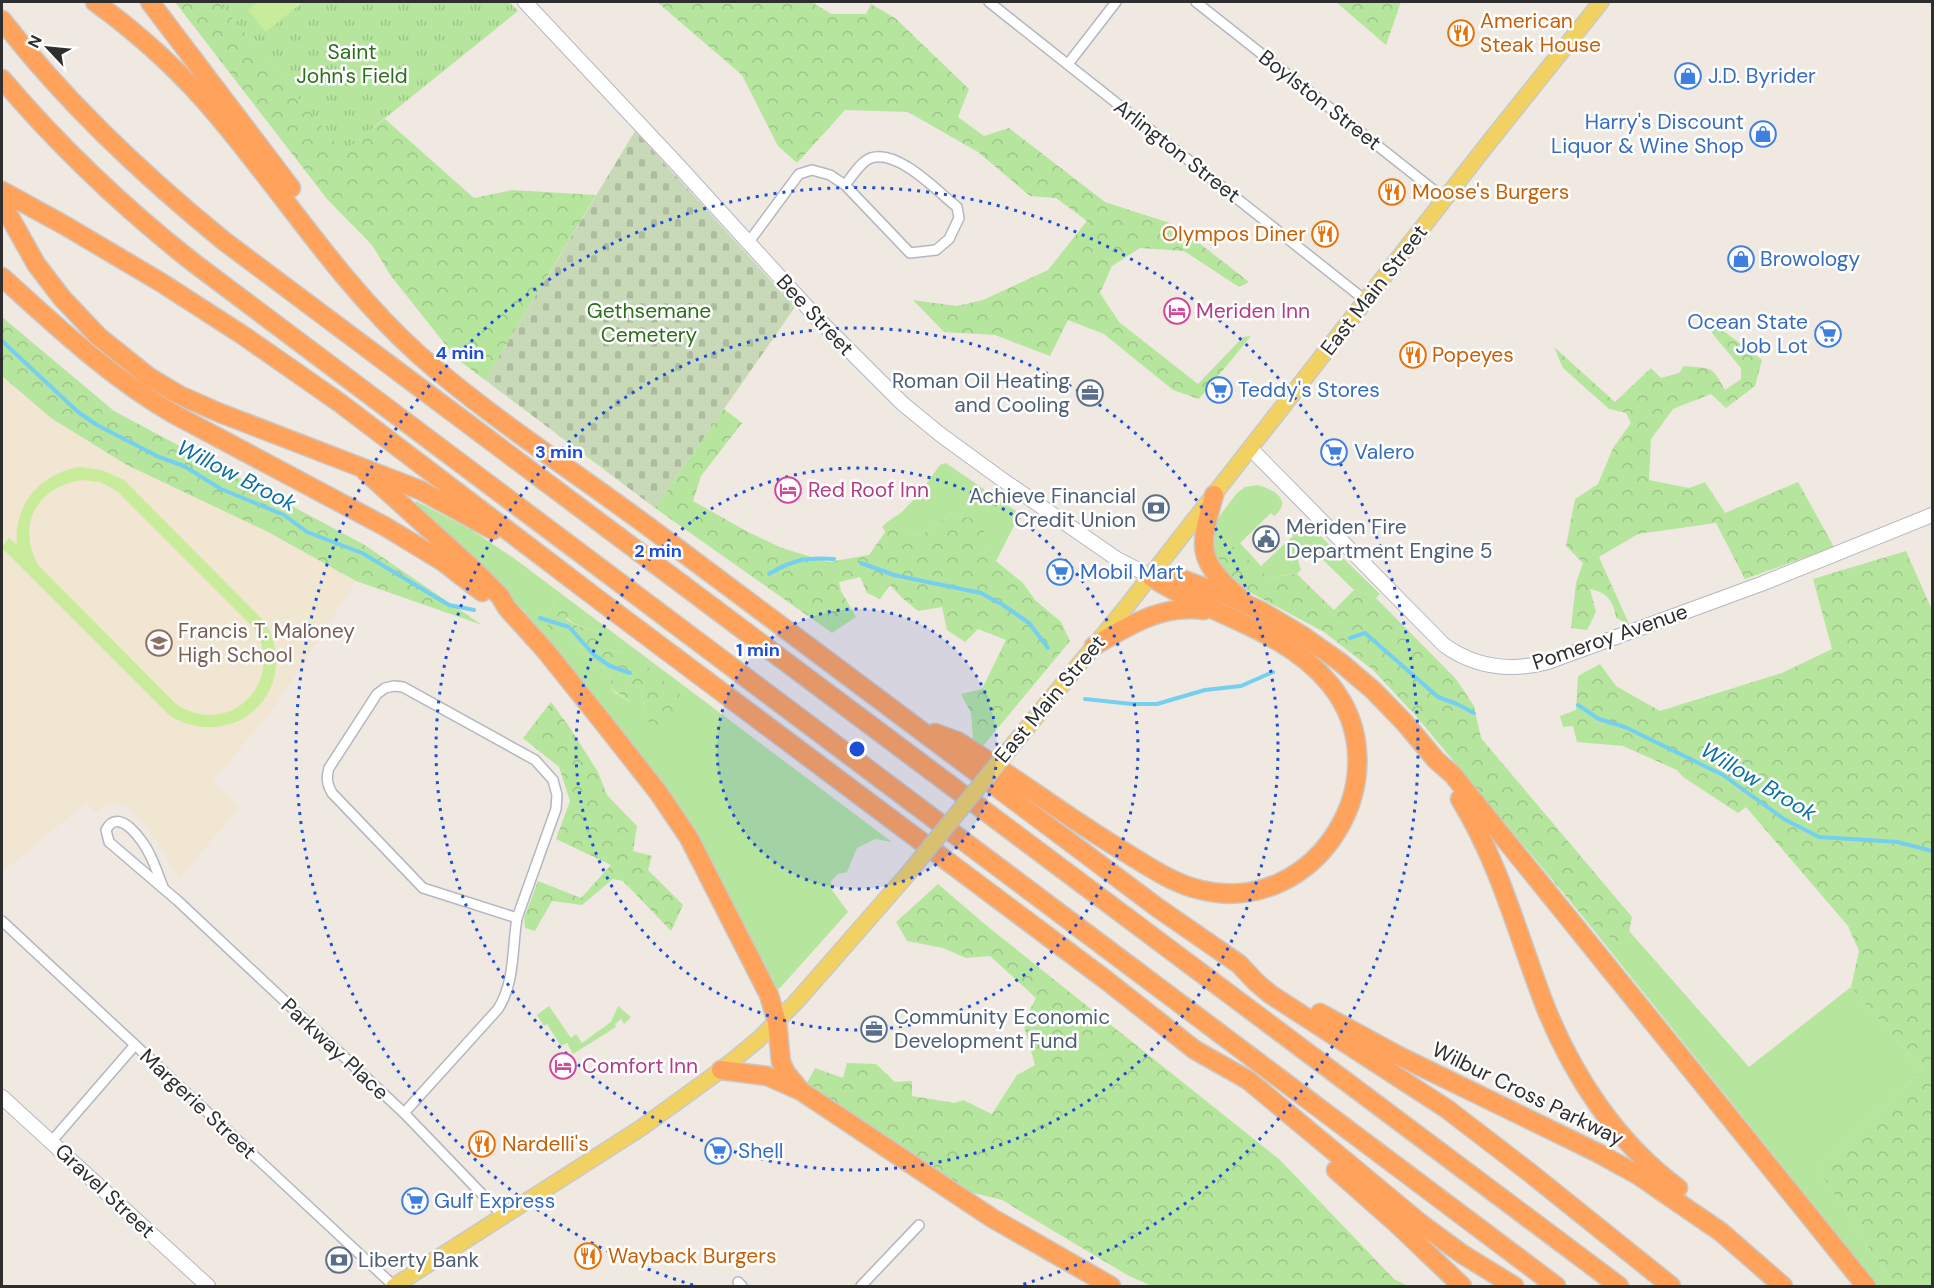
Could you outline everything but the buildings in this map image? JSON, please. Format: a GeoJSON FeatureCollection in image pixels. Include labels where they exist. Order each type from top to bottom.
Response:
{"type":"FeatureCollection","features":[{"type":"Feature","properties":{"kind":"highway"},"geometry":{"type":"LineString","coordinates":[[95,2],[160,55],[204,100],[352,286],[398,334],[451,381],[1158,908],[1239,964],[1270,994],[1407,1082],[1479,1133],[1671,1287]]}},
{"type":"Feature","properties":{"kind":"highway"},"geometry":{"type":"LineString","coordinates":[[150,2],[328,239],[340,258],[352,286]]}},
{"type":"Feature","properties":{"kind":"highway"},"geometry":{"type":"LineString","coordinates":[[2,20],[46,73],[112,143],[224,241],[1619,1287]]}},
{"type":"Feature","properties":{"kind":"highway"},"geometry":{"type":"LineString","coordinates":[[2,79],[58,141],[94,176],[133,213],[194,263],[1556,1287]]}},
{"type":"Feature","properties":{"kind":"highway"},"geometry":{"type":"LineString","coordinates":[[2,192],[128,262],[278,358],[410,454],[1196,1050],[1343,1176],[1462,1287]]}},
{"type":"Feature","properties":{"kind":"highway"},"geometry":{"type":"LineString","coordinates":[[2,203],[19,237],[43,274],[81,319],[110,347],[149,377],[220,413],[320,450],[365,471],[386,475],[448,504],[492,530],[544,566],[571,578]]}},
{"type":"Feature","properties":{"kind":"highway"},"geometry":{"type":"LineString","coordinates":[[2,277],[78,345],[144,395],[404,537],[507,608]]}},
{"type":"Feature","properties":{"kind":"highway"},"geometry":{"type":"LineString","coordinates":[[365,471],[500,596],[507,608],[584,698],[658,792],[704,865],[769,995],[777,1022],[781,1062],[786,1073],[801,1090]]}},
{"type":"Feature","properties":{"kind":"highway"},"geometry":{"type":"LineString","coordinates":[[1214,495],[1204,538],[1205,558],[1218,577],[1251,606]]}},
{"type":"Feature","properties":{"kind":"highway"},"geometry":{"type":"LineString","coordinates":[[919,729],[957,741],[1092,832],[1178,883],[1201,890],[1231,893],[1261,889],[1280,883],[1300,872],[1315,860],[1332,841],[1344,820],[1356,782],[1357,761],[1354,733],[1339,698],[1329,683],[1313,667],[1274,640],[1176,593],[1150,576]]}},
{"type":"Feature","properties":{"kind":"highway"},"geometry":{"type":"LineString","coordinates":[[1150,576],[1181,579],[1251,606],[1303,636],[1355,674],[1389,705],[1453,775],[1866,1287]]}},
{"type":"Feature","properties":{"kind":"highway"},"geometry":{"type":"LineString","coordinates":[[1094,646],[1135,623],[1162,612],[1188,609],[1218,612]]}},
{"type":"Feature","properties":{"kind":"highway"},"geometry":{"type":"LineString","coordinates":[[1436,759],[1493,860],[1546,1007],[1578,1072],[1624,1139],[1653,1168],[1694,1201],[1711,1225]]}},
{"type":"Feature","properties":{"kind":"highway","name":"Wilbur Cross Parkway"},"geometry":{"type":"LineString","coordinates":[[1239,964],[1300,1002],[1381,1047],[1624,1167],[1668,1194],[1711,1225],[1783,1287]]}},
{"type":"Feature","properties":{"kind":"highway"},"geometry":{"type":"LineString","coordinates":[[1196,1050],[1248,1080],[1420,1223],[1462,1254],[1514,1287]]}},
{"type":"Feature","properties":{"kind":"highway"},"geometry":{"type":"LineString","coordinates":[[721,1070],[767,1076],[801,1090],[992,1218],[1111,1287]]}},
{"type":"Feature","properties":{"kind":"main road","name":"Bee Street"},"geometry":{"type":"LineString","coordinates":[[525,2],[857,359],[921,419],[992,473],[1077,532],[1117,559],[1150,576]]}},
{"type":"Feature","properties":{"kind":"main road","name":"East Main Street"},"geometry":{"type":"LineString","coordinates":[[394,1287],[641,1128],[721,1070],[777,1022],[813,984],[907,875],[1094,646],[1601,2]]}},
{"type":"Feature","properties":{"kind":"main road","name":"Pomeroy Avenue"},"geometry":{"type":"LineString","coordinates":[[1250,448],[1444,645],[1470,661],[1500,667],[1517,668],[1548,662],[1761,584],[1932,515]]}},
{"type":"Feature","properties":{"kind":"main road","name":"Gravel Street"},"geometry":{"type":"LineString","coordinates":[[2,1096],[208,1287]]}},
{"type":"Feature","properties":{"kind":"street","name":"Arlington Street"},"geometry":{"type":"LineString","coordinates":[[989,2],[1365,300]]}},
{"type":"Feature","properties":{"kind":"street"},"geometry":{"type":"LineString","coordinates":[[1068,64],[1116,2]]}},
{"type":"Feature","properties":{"kind":"street","name":"Boylston Street"},"geometry":{"type":"LineString","coordinates":[[1196,2],[1445,199]]}},
{"type":"Feature","properties":{"kind":"street"},"geometry":{"type":"LineString","coordinates":[[748,243],[799,174],[812,170],[830,175],[845,185],[910,253],[936,250],[949,239],[959,218],[957,207],[902,162],[872,158],[866,161],[845,185]]}},
{"type":"Feature","properties":{"kind":"street"},"geometry":{"type":"LineString","coordinates":[[404,1113],[498,1009],[505,998],[517,918],[556,810],[557,795],[553,780],[535,759],[403,687],[385,688],[377,694],[329,768],[326,776],[332,793],[423,888],[517,918]]}},
{"type":"Feature","properties":{"kind":"street","name":"Parkway Place"},"geometry":{"type":"LineString","coordinates":[[163,887],[145,846],[126,824],[119,821],[111,824],[106,835],[109,842],[163,887],[404,1113],[503,1216]]}},
{"type":"Feature","properties":{"kind":"street","name":"Margerie Street"},"geometry":{"type":"LineString","coordinates":[[2,921],[394,1287]]}},
{"type":"Feature","properties":{"kind":"street"},"geometry":{"type":"LineString","coordinates":[[2,936],[9,928]]}},
{"type":"Feature","properties":{"kind":"street"},"geometry":{"type":"LineString","coordinates":[[51,1142],[135,1045]]}},
{"type":"Feature","properties":{"kind":"street"},"geometry":{"type":"LineString","coordinates":[[861,1287],[920,1225]]}},
{"type":"Feature","properties":{"kind":"shaded area","name":"Francis T. Maloney High School"},"geometry":{"type":"Polygon","coordinates":[[[2,376],[51,418],[356,581],[276,705],[213,781],[240,808],[179,877],[138,814],[124,805],[114,804],[105,806],[96,812],[86,803],[2,872],[2,376]]]}},
{"type":"Feature","properties":{"kind":"green space"},"geometry":{"type":"Polygon","coordinates":[[[175,2],[219,2],[343,151],[385,119],[474,198],[512,190],[596,195],[485,380],[456,358],[391,276],[372,245],[327,199],[175,2]]]}},
{"type":"Feature","properties":{"kind":"green space","name":"Saint John's Field"},"geometry":{"type":"Polygon","coordinates":[[[219,2],[509,2],[518,11],[343,152],[219,2]]]}},
{"type":"Feature","properties":{"kind":"green space"},"geometry":{"type":"Polygon","coordinates":[[[258,2],[303,2],[266,32],[248,10],[258,2]]]}},
{"type":"Feature","properties":{"kind":"green space"},"geometry":{"type":"Polygon","coordinates":[[[657,2],[812,2],[831,14],[866,14],[871,4],[895,18],[969,89],[958,117],[984,136],[1009,128],[1105,202],[1176,225],[1249,282],[1239,287],[1184,251],[1140,248],[1112,266],[1100,293],[1119,322],[1198,384],[1243,337],[1251,336],[1199,399],[1173,390],[1104,334],[1068,320],[1050,356],[995,335],[944,332],[913,300],[957,306],[983,300],[1048,270],[1087,221],[1056,198],[1030,196],[978,152],[908,112],[845,110],[797,163],[778,146],[742,75],[657,2]]]}},
{"type":"Feature","properties":{"kind":"green space"},"geometry":{"type":"Polygon","coordinates":[[[1336,2],[1401,2],[1386,45],[1336,2]]]}},
{"type":"Feature","properties":{"kind":"green space","name":"Gethsemane Cemetery"},"geometry":{"type":"Polygon","coordinates":[[[635,131],[795,307],[655,508],[485,380],[635,131]]]}},
{"type":"Feature","properties":{"kind":"green space"},"geometry":{"type":"Polygon","coordinates":[[[2,317],[114,411],[363,544],[482,625],[356,581],[268,532],[127,465],[51,418],[2,376],[2,317]]]}},
{"type":"Feature","properties":{"kind":"green space"},"geometry":{"type":"Polygon","coordinates":[[[1717,326],[1762,360],[1755,386],[1726,408],[1711,394],[1673,409],[1651,439],[1649,480],[1689,488],[1705,482],[1725,513],[1798,482],[1834,547],[1745,579],[1716,523],[1638,534],[1599,557],[1629,624],[1616,618],[1613,607],[1605,595],[1590,589],[1596,612],[1587,630],[1571,628],[1576,583],[1583,563],[1566,546],[1575,499],[1598,484],[1613,448],[1631,423],[1626,413],[1609,409],[1563,368],[1554,347],[1615,402],[1651,368],[1661,378],[1679,373],[1684,366],[1706,368],[1714,372],[1725,390],[1741,379],[1741,368],[1712,333],[1717,326]]]}},
{"type":"Feature","properties":{"kind":"green space"},"geometry":{"type":"Polygon","coordinates":[[[724,409],[742,423],[701,476],[693,501],[782,548],[828,562],[869,555],[888,528],[919,536],[952,514],[979,520],[996,561],[1023,583],[1035,600],[1061,622],[1070,641],[983,746],[973,739],[971,713],[961,694],[982,689],[1006,640],[978,629],[965,642],[947,630],[942,607],[918,611],[890,585],[880,599],[867,593],[860,577],[839,582],[841,591],[856,617],[832,633],[655,508],[724,409]]]}},
{"type":"Feature","properties":{"kind":"green space"},"geometry":{"type":"Polygon","coordinates":[[[946,463],[1020,514],[996,561],[978,520],[952,514],[919,536],[888,529],[886,532],[882,527],[902,512],[919,494],[940,465],[946,463]]]}},
{"type":"Feature","properties":{"kind":"green space"},"geometry":{"type":"Polygon","coordinates":[[[79,467],[102,470],[124,480],[265,622],[275,647],[276,670],[269,691],[257,708],[240,720],[218,727],[195,726],[170,716],[2,548],[9,538],[17,545],[20,517],[32,494],[41,484],[65,471],[79,467]],[[81,480],[66,484],[42,499],[30,522],[29,536],[38,565],[176,704],[196,713],[215,715],[232,710],[247,700],[258,686],[263,668],[263,649],[255,629],[117,491],[100,482],[81,480]]]}},
{"type":"Feature","properties":{"kind":"green space"},"geometry":{"type":"Polygon","coordinates":[[[1257,485],[1275,492],[1282,500],[1280,510],[1274,516],[1271,513],[1240,543],[1261,566],[1293,536],[1288,530],[1297,523],[1306,522],[1380,594],[1376,598],[1354,590],[1317,554],[1297,557],[1301,570],[1297,574],[1267,577],[1222,570],[1211,560],[1212,530],[1237,493],[1245,487],[1257,485]]]}},
{"type":"Feature","properties":{"kind":"green space"},"geometry":{"type":"Polygon","coordinates":[[[416,501],[473,531],[515,559],[892,842],[875,839],[857,848],[847,872],[838,874],[831,881],[832,890],[848,912],[779,989],[774,987],[605,711],[524,611],[492,577],[415,506],[416,501]],[[555,601],[550,611],[543,615],[556,630],[576,641],[591,661],[602,667],[609,675],[613,691],[630,702],[625,682],[641,687],[646,719],[677,716],[623,653],[597,647],[599,632],[573,623],[555,601]]]}},
{"type":"Feature","properties":{"kind":"green space"},"geometry":{"type":"Polygon","coordinates":[[[1221,535],[1267,577],[1297,574],[1334,610],[1354,590],[1376,598],[1456,679],[1474,706],[1481,738],[1632,917],[1627,942],[1619,944],[1584,918],[1416,716],[1373,670],[1324,632],[1238,586],[1223,570],[1215,547],[1221,535]]]}},
{"type":"Feature","properties":{"kind":"green space"},"geometry":{"type":"Polygon","coordinates":[[[1906,551],[1932,610],[1932,1286],[1894,1286],[1817,1168],[1922,1070],[1851,987],[1859,951],[1848,926],[1746,807],[1738,813],[1683,777],[1677,770],[1623,746],[1577,742],[1573,726],[1563,727],[1560,716],[1576,710],[1578,676],[1600,664],[1616,686],[1660,711],[1782,673],[1832,649],[1813,579],[1906,551]]]}},
{"type":"Feature","properties":{"kind":"green space"},"geometry":{"type":"Polygon","coordinates":[[[555,601],[571,611],[566,619],[578,626],[599,632],[598,647],[623,653],[649,668],[683,697],[677,716],[659,734],[646,719],[641,687],[625,682],[631,702],[613,690],[609,675],[602,667],[591,661],[576,641],[549,629],[543,615],[550,611],[555,601]]]}},
{"type":"Feature","properties":{"kind":"green space"},"geometry":{"type":"Polygon","coordinates":[[[551,702],[598,772],[607,795],[637,826],[633,851],[652,856],[648,870],[683,905],[671,931],[623,881],[613,879],[582,905],[552,901],[535,931],[525,928],[524,918],[538,881],[581,898],[611,865],[556,839],[570,801],[559,767],[523,738],[551,702]]]}},
{"type":"Feature","properties":{"kind":"green space"},"geometry":{"type":"Polygon","coordinates":[[[938,884],[987,926],[1280,1160],[1394,1279],[1408,1286],[1152,1286],[1129,1276],[1002,1200],[961,1190],[807,1083],[815,1068],[843,1078],[847,1063],[876,1064],[895,1082],[912,1081],[912,1096],[955,1103],[963,1100],[992,1114],[1017,1075],[1035,1065],[1023,1023],[1036,998],[990,956],[966,958],[943,948],[907,941],[896,922],[938,884]]]}},
{"type":"Feature","properties":{"kind":"green space"},"geometry":{"type":"Polygon","coordinates":[[[1584,918],[1619,944],[1627,942],[1629,931],[1749,1067],[1851,987],[1922,1070],[1817,1168],[1894,1286],[1878,1286],[1584,918]]]}},
{"type":"Feature","properties":{"kind":"green space"},"geometry":{"type":"Polygon","coordinates":[[[549,1006],[571,1038],[576,1034],[582,1043],[611,1022],[618,1006],[631,1017],[624,1024],[621,1019],[615,1024],[616,1027],[573,1054],[567,1043],[561,1046],[547,1024],[544,1026],[537,1015],[549,1006]]]}},
{"type":"Feature","properties":{"kind":"waterway","name":"Willow Brook"},"geometry":{"type":"LineString","coordinates":[[2,341],[78,412],[97,425],[159,457],[184,466],[221,489],[284,515],[307,532],[362,553],[449,605],[474,610]]}},
{"type":"Feature","properties":{"kind":"waterway","name":"Willow Brook"},"geometry":{"type":"LineString","coordinates":[[769,574],[800,560],[834,559]]}},
{"type":"Feature","properties":{"kind":"waterway","name":"Willow Brook"},"geometry":{"type":"LineString","coordinates":[[861,563],[894,575],[981,593],[1029,623],[1048,648]]}},
{"type":"Feature","properties":{"kind":"waterway","name":"Willow Brook"},"geometry":{"type":"LineString","coordinates":[[540,618],[569,627],[594,655],[610,666],[630,673]]}},
{"type":"Feature","properties":{"kind":"waterway","name":"Willow Brook"},"geometry":{"type":"LineString","coordinates":[[1350,638],[1365,633],[1438,697],[1474,713]]}},
{"type":"Feature","properties":{"kind":"waterway","name":"Willow Brook"},"geometry":{"type":"LineString","coordinates":[[1085,699],[1157,704],[1205,690],[1241,686],[1273,672]]}},
{"type":"Feature","properties":{"kind":"waterway","name":"Willow Brook"},"geometry":{"type":"LineString","coordinates":[[1578,705],[1599,719],[1625,727],[1723,775],[1784,819],[1819,837],[1898,842],[1932,851]]}},
{"type":"Feature","properties":{"kind":"place","name":"American Steak House"},"geometry":{"type":"Point","coordinates":[1461,33]}},
{"type":"Feature","properties":{"kind":"place","name":"J.D. Byrider"},"geometry":{"type":"Point","coordinates":[1688,76]}},
{"type":"Feature","properties":{"kind":"place","name":"Harry's Discount Liquor & Wine Shop"},"geometry":{"type":"Point","coordinates":[1763,134]}},
{"type":"Feature","properties":{"kind":"place","name":"Moose's Burgers"},"geometry":{"type":"Point","coordinates":[1392,192]}},
{"type":"Feature","properties":{"kind":"place","name":"Olympos Diner"},"geometry":{"type":"Point","coordinates":[1325,234]}},
{"type":"Feature","properties":{"kind":"place","name":"Browology"},"geometry":{"type":"Point","coordinates":[1741,259]}},
{"type":"Feature","properties":{"kind":"place","name":"Meriden Inn"},"geometry":{"type":"Point","coordinates":[1177,311]}},
{"type":"Feature","properties":{"kind":"place","name":"Ocean State Job Lot"},"geometry":{"type":"Point","coordinates":[1828,334]}},
{"type":"Feature","properties":{"kind":"place","name":"Popeyes"},"geometry":{"type":"Point","coordinates":[1413,355]}},
{"type":"Feature","properties":{"kind":"place","name":"Teddy's Stores"},"geometry":{"type":"Point","coordinates":[1219,390]}},
{"type":"Feature","properties":{"kind":"place","name":"Roman Oil Heating and Cooling"},"geometry":{"type":"Point","coordinates":[1090,393]}},
{"type":"Feature","properties":{"kind":"place","name":"Valero"},"geometry":{"type":"Point","coordinates":[1334,452]}},
{"type":"Feature","properties":{"kind":"place","name":"Red Roof Inn"},"geometry":{"type":"Point","coordinates":[788,490]}},
{"type":"Feature","properties":{"kind":"place","name":"Achieve Financial Credit Union"},"geometry":{"type":"Point","coordinates":[1156,508]}},
{"type":"Feature","properties":{"kind":"place","name":"Meriden Fire Department Engine 5"},"geometry":{"type":"Point","coordinates":[1266,539]}},
{"type":"Feature","properties":{"kind":"place","name":"Mobil Mart"},"geometry":{"type":"Point","coordinates":[1060,572]}},
{"type":"Feature","properties":{"kind":"place","name":"Francis T. Maloney High School"},"geometry":{"type":"Point","coordinates":[159,643]}},
{"type":"Feature","properties":{"kind":"place","name":"Community Economic Development Fund"},"geometry":{"type":"Point","coordinates":[874,1029]}},
{"type":"Feature","properties":{"kind":"place","name":"Comfort Inn"},"geometry":{"type":"Point","coordinates":[563,1066]}},
{"type":"Feature","properties":{"kind":"place","name":"Nardelli's"},"geometry":{"type":"Point","coordinates":[482,1144]}},
{"type":"Feature","properties":{"kind":"place","name":"Shell"},"geometry":{"type":"Point","coordinates":[718,1151]}},
{"type":"Feature","properties":{"kind":"place","name":"Gulf Express"},"geometry":{"type":"Point","coordinates":[415,1201]}},
{"type":"Feature","properties":{"kind":"place","name":"Wayback Burgers"},"geometry":{"type":"Point","coordinates":[588,1256]}},
{"type":"Feature","properties":{"kind":"place","name":"Liberty Bank"},"geometry":{"type":"Point","coordinates":[339,1260]}}]}
